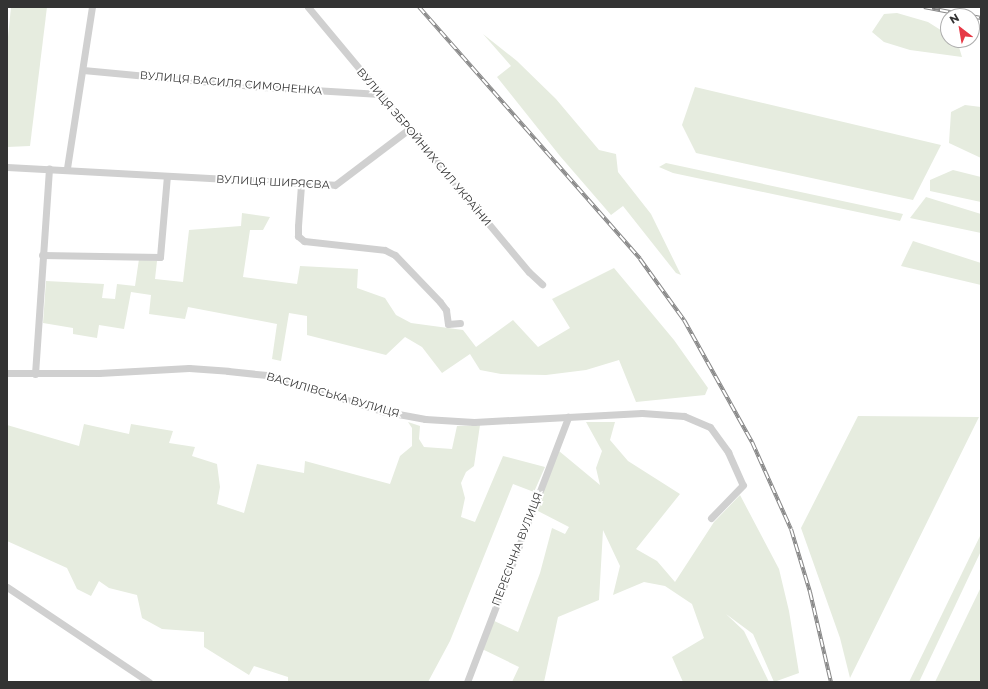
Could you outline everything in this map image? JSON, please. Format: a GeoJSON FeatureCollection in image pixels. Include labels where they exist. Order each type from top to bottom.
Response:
{"type":"FeatureCollection","features":[{"type":"Feature","properties":{"kind":"street"},"geometry":{"type":"LineString","coordinates":[[68,168],[92,7]]}},
{"type":"Feature","properties":{"kind":"street","name":"ВУЛИЦЯ ЗБРОЙНИХ СИЛ УКРАЇНИ"},"geometry":{"type":"LineString","coordinates":[[308,7],[529,272],[542,284]]}},
{"type":"Feature","properties":{"kind":"street","name":"ВУЛИЦЯ ВАСИЛЯ СИМОНЕНКА"},"geometry":{"type":"LineString","coordinates":[[83,70],[264,87],[380,94]]}},
{"type":"Feature","properties":{"kind":"street","name":"ВУЛИЦЯ ШИРЯЄВА"},"geometry":{"type":"LineString","coordinates":[[7,167],[68,168],[301,185],[335,185],[410,130]]}},
{"type":"Feature","properties":{"kind":"street"},"geometry":{"type":"LineString","coordinates":[[35,374],[49,168]]}},
{"type":"Feature","properties":{"kind":"street"},"geometry":{"type":"LineString","coordinates":[[42,255],[160,257],[166,176]]}},
{"type":"Feature","properties":{"kind":"street"},"geometry":{"type":"LineString","coordinates":[[301,185],[298,236],[304,241],[385,250],[395,255],[440,302],[446,310],[448,324],[460,323]]}},
{"type":"Feature","properties":{"kind":"street","name":"ВАСИЛІВСЬКА ВУЛИЦЯ"},"geometry":{"type":"LineString","coordinates":[[7,373],[35,374],[190,368],[267,375],[382,410],[425,419],[474,422],[642,413],[684,416],[710,427],[728,452],[743,485],[711,518]]}},
{"type":"Feature","properties":{"kind":"street","name":"ПЕРЕСІЧНА ВУЛИЦЯ"},"geometry":{"type":"LineString","coordinates":[[468,682],[568,417]]}},
{"type":"Feature","properties":{"kind":"street"},"geometry":{"type":"LineString","coordinates":[[7,587],[149,682]]}},
{"type":"Feature","properties":{"kind":"shaded area"},"geometry":{"type":"Polygon","coordinates":[[[11,7],[47,7],[30,146],[7,147],[7,47],[11,7]]]}},
{"type":"Feature","properties":{"kind":"shaded area"},"geometry":{"type":"Polygon","coordinates":[[[897,13],[928,22],[940,30],[940,48],[959,48],[962,57],[910,50],[884,42],[872,32],[884,14],[897,13]]]}},
{"type":"Feature","properties":{"kind":"shaded area"},"geometry":{"type":"Polygon","coordinates":[[[483,34],[517,61],[556,99],[599,150],[616,154],[618,172],[651,214],[681,275],[676,273],[623,206],[611,215],[560,156],[497,77],[511,66],[483,34]]]}},
{"type":"Feature","properties":{"kind":"shaded area"},"geometry":{"type":"Polygon","coordinates":[[[695,87],[941,145],[913,200],[696,153],[682,125],[695,87]]]}},
{"type":"Feature","properties":{"kind":"shaded area"},"geometry":{"type":"Polygon","coordinates":[[[965,105],[981,107],[981,158],[949,143],[951,112],[965,105]]]}},
{"type":"Feature","properties":{"kind":"shaded area"},"geometry":{"type":"Polygon","coordinates":[[[666,163],[903,214],[900,221],[673,173],[659,167],[666,163]]]}},
{"type":"Feature","properties":{"kind":"shaded area"},"geometry":{"type":"Polygon","coordinates":[[[953,170],[981,177],[981,202],[930,191],[930,180],[953,170]]]}},
{"type":"Feature","properties":{"kind":"shaded area"},"geometry":{"type":"Polygon","coordinates":[[[926,197],[981,214],[981,233],[910,218],[926,197]]]}},
{"type":"Feature","properties":{"kind":"shaded area"},"geometry":{"type":"Polygon","coordinates":[[[242,213],[270,217],[263,230],[250,230],[243,277],[297,284],[300,266],[358,269],[357,288],[385,298],[396,315],[411,323],[463,330],[476,347],[513,320],[538,347],[570,328],[552,299],[614,268],[674,340],[708,388],[705,395],[636,402],[619,360],[586,370],[546,375],[501,374],[480,370],[470,354],[442,373],[422,347],[405,337],[386,355],[307,335],[307,316],[289,313],[281,361],[272,359],[277,324],[188,307],[185,319],[149,314],[151,295],[131,292],[124,329],[99,325],[97,338],[73,334],[73,328],[43,323],[46,281],[104,284],[102,298],[115,299],[117,284],[135,286],[139,259],[157,261],[155,279],[183,282],[189,230],[241,226],[242,213]]]}},
{"type":"Feature","properties":{"kind":"shaded area"},"geometry":{"type":"Polygon","coordinates":[[[913,241],[981,263],[981,285],[901,266],[913,241]]]}},
{"type":"Feature","properties":{"kind":"shaded area"},"geometry":{"type":"Polygon","coordinates":[[[858,416],[979,417],[850,678],[840,638],[801,528],[858,416]]]}},
{"type":"Feature","properties":{"kind":"shaded area"},"geometry":{"type":"Polygon","coordinates":[[[408,422],[420,426],[419,439],[424,447],[452,449],[457,426],[480,425],[474,466],[466,472],[461,483],[465,498],[461,517],[475,522],[503,456],[545,467],[534,492],[513,484],[450,641],[428,682],[288,682],[288,677],[254,666],[249,675],[204,647],[204,632],[162,629],[142,618],[137,595],[109,588],[99,581],[91,596],[77,589],[67,568],[7,541],[7,425],[79,446],[84,424],[129,434],[131,424],[173,431],[169,443],[195,447],[192,456],[217,464],[220,487],[217,504],[244,513],[257,464],[304,473],[305,461],[390,484],[400,456],[412,446],[412,428],[408,422]]]}},
{"type":"Feature","properties":{"kind":"shaded area"},"geometry":{"type":"Polygon","coordinates":[[[586,422],[615,422],[610,440],[628,461],[680,494],[636,549],[657,561],[675,582],[714,522],[740,495],[779,569],[789,611],[799,673],[774,682],[753,634],[726,614],[744,631],[769,682],[683,682],[672,657],[704,638],[692,604],[665,586],[644,582],[613,595],[620,566],[603,530],[599,600],[558,617],[544,682],[512,682],[519,667],[480,648],[490,619],[518,632],[540,573],[552,528],[565,534],[569,527],[536,510],[559,451],[600,485],[596,468],[602,451],[586,422]]]}},
{"type":"Feature","properties":{"kind":"shaded area"},"geometry":{"type":"Polygon","coordinates":[[[981,534],[981,551],[919,682],[909,682],[981,534]]]}},
{"type":"Feature","properties":{"kind":"shaded area"},"geometry":{"type":"Polygon","coordinates":[[[981,587],[981,682],[935,682],[981,587]]]}},
{"type":"Feature","properties":{"kind":"railway"},"geometry":{"type":"LineString","coordinates":[[419,7],[640,259],[684,320],[752,442],[791,529],[810,592],[831,682]]}},
{"type":"Feature","properties":{"kind":"railway"},"geometry":{"type":"LineString","coordinates":[[924,7],[981,18]]}}]}
